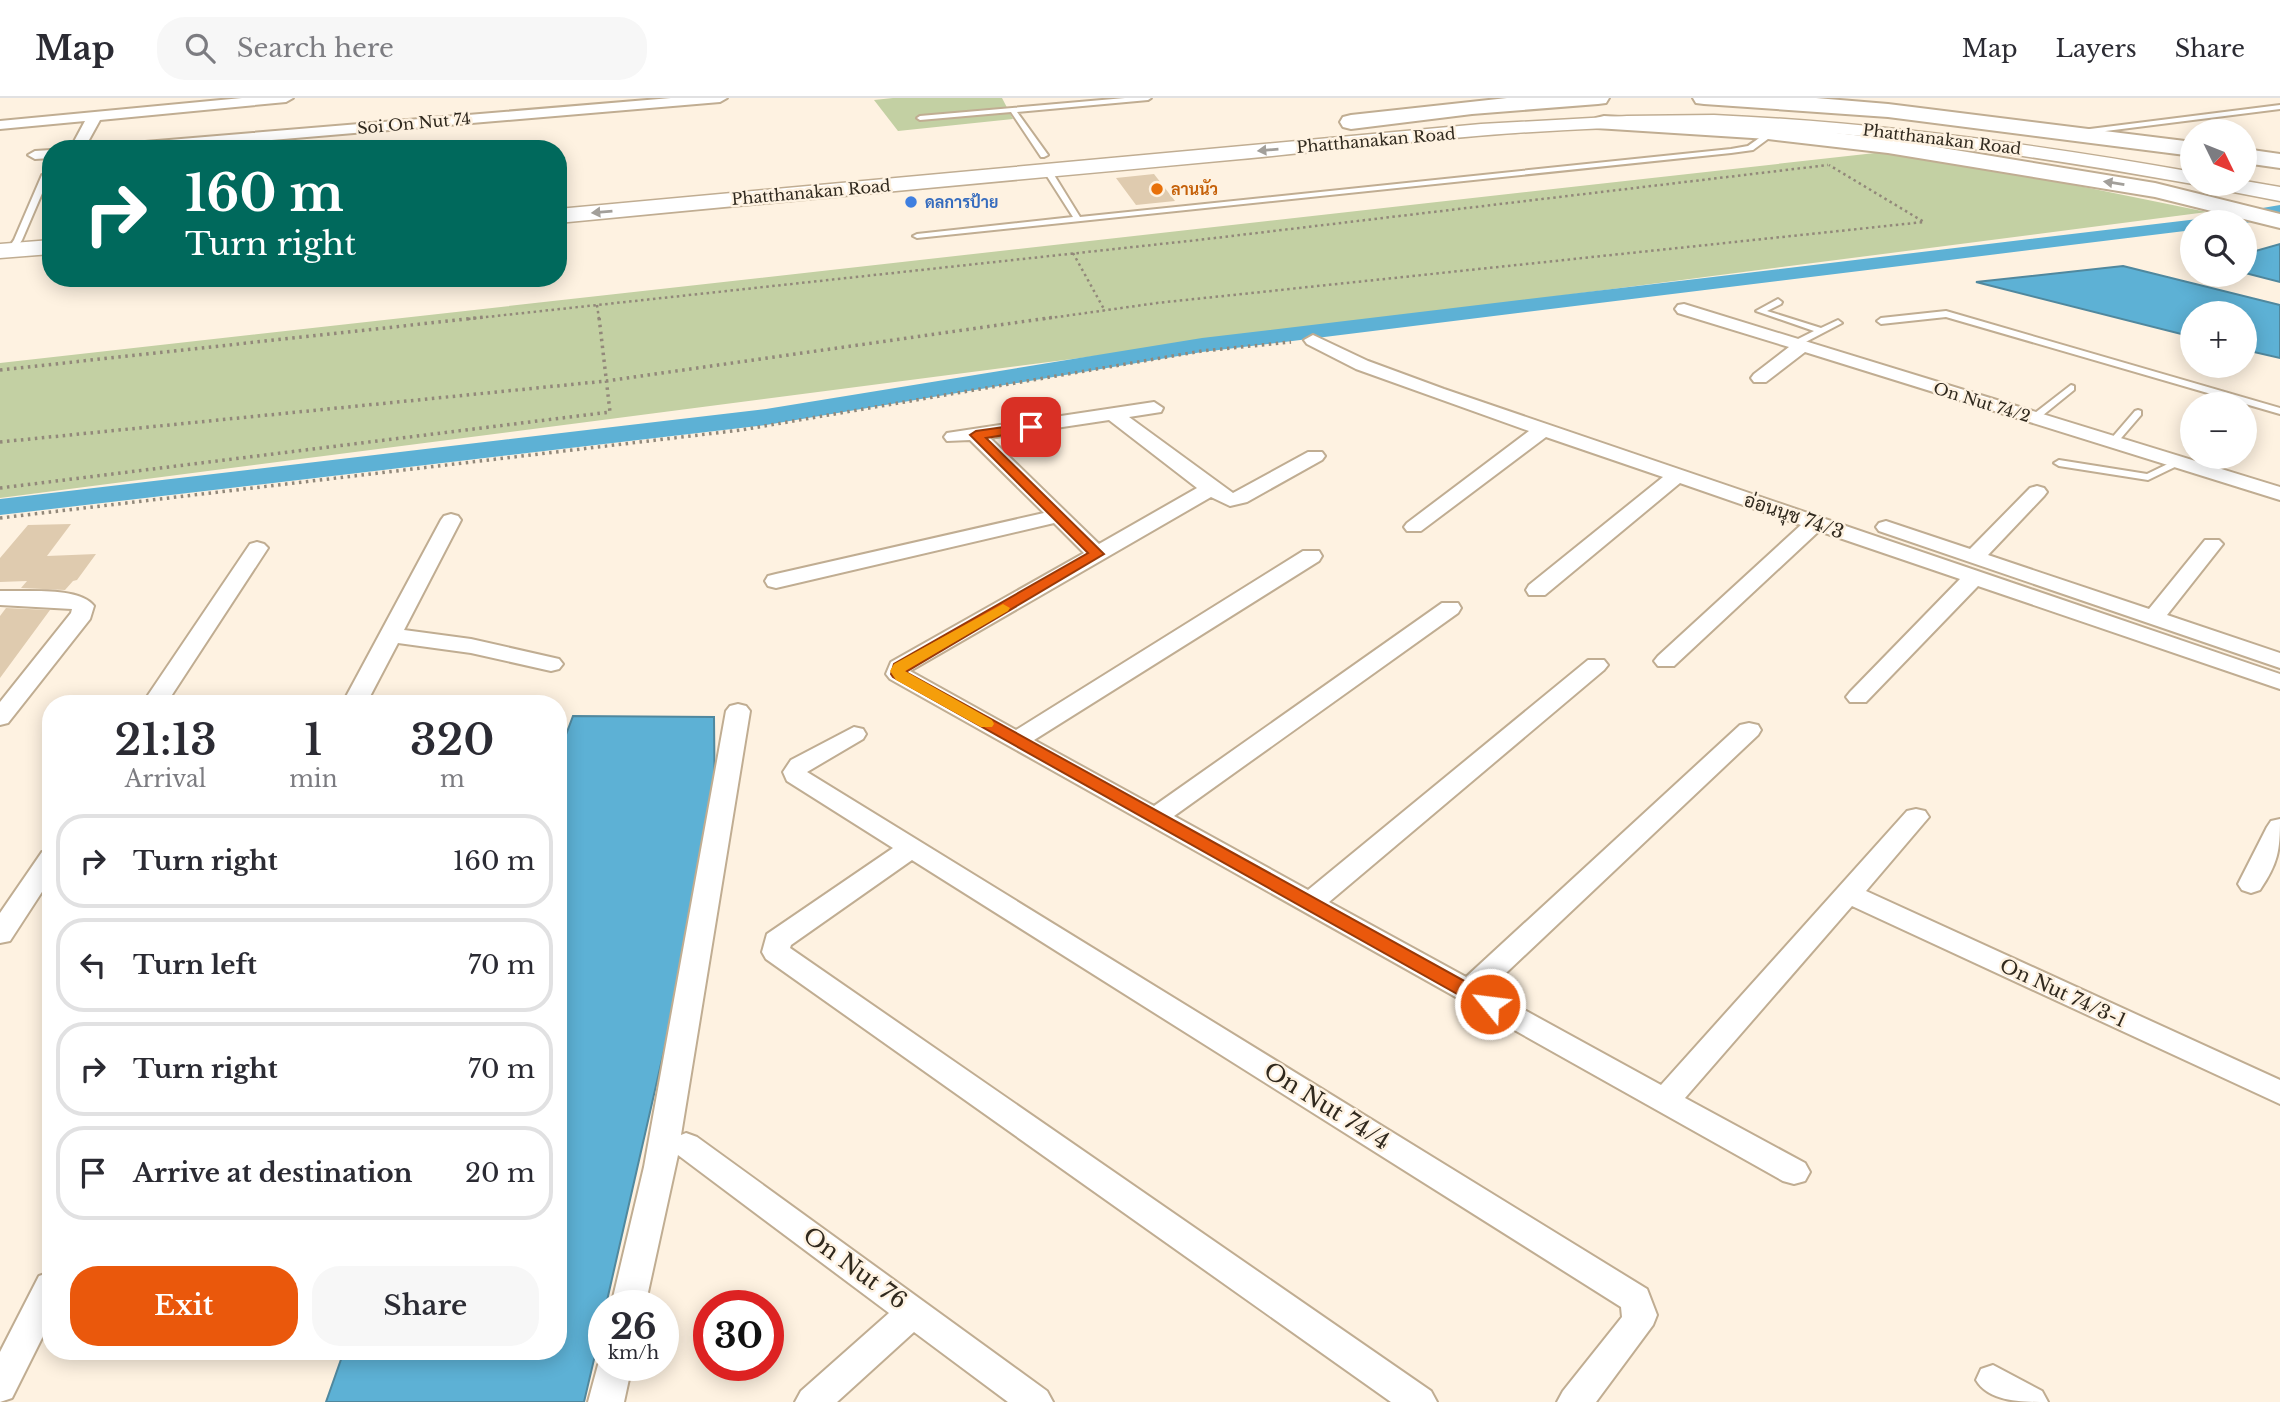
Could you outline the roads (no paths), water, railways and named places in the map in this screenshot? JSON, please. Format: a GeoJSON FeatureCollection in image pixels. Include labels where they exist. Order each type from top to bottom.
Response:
{"type":"FeatureCollection","features":[{"type":"Feature","properties":{"kind":"main road"},"geometry":{"type":"LineString","coordinates":[[1351,122],[1472,107],[1598,98]]}},
{"type":"Feature","properties":{"kind":"main road"},"geometry":{"type":"LineString","coordinates":[[1704,98],[1805,100],[1956,116],[2180,147]]}},
{"type":"Feature","properties":{"kind":"main road","name":"Phatthanakan Road"},"geometry":{"type":"LineString","coordinates":[[567,215],[1046,163],[1351,122],[1585,108],[1735,109],[1948,126],[2180,163]]}},
{"type":"Feature","properties":{"kind":"main road","name":"Phatthanakan Road"},"geometry":{"type":"LineString","coordinates":[[567,199],[1604,123],[1711,121],[1832,127],[1914,134],[2121,165]]}},
{"type":"Feature","properties":{"kind":"main road"},"geometry":{"type":"LineString","coordinates":[[1604,123],[1772,133],[1888,146],[2155,190],[2180,188]]}},
{"type":"Feature","properties":{"kind":"main road"},"geometry":{"type":"LineString","coordinates":[[2258,162],[2280,161]]}},
{"type":"Feature","properties":{"kind":"main road"},"geometry":{"type":"LineString","coordinates":[[2121,165],[2180,184]]}},
{"type":"Feature","properties":{"kind":"main road"},"geometry":{"type":"LineString","coordinates":[[2258,176],[2276,197]]}},
{"type":"Feature","properties":{"kind":"main road"},"geometry":{"type":"LineString","coordinates":[[2258,193],[2276,197]]}},
{"type":"Feature","properties":{"kind":"main road"},"geometry":{"type":"LineString","coordinates":[[2258,195],[2276,197]]}},
{"type":"Feature","properties":{"kind":"main road"},"geometry":{"type":"LineString","coordinates":[[2215,196],[2280,221]]}},
{"type":"Feature","properties":{"kind":"main road"},"geometry":{"type":"LineString","coordinates":[[4,256],[42,249]]}},
{"type":"Feature","properties":{"kind":"main road"},"geometry":{"type":"LineString","coordinates":[[4,256],[42,262]]}},
{"type":"Feature","properties":{"kind":"street"},"geometry":{"type":"LineString","coordinates":[[0,125],[286,98]]}},
{"type":"Feature","properties":{"kind":"street","name":"Soi On Nut 74"},"geometry":{"type":"LineString","coordinates":[[217,140],[720,98]]}},
{"type":"Feature","properties":{"kind":"street"},"geometry":{"type":"LineString","coordinates":[[82,140],[94,117]]}},
{"type":"Feature","properties":{"kind":"street"},"geometry":{"type":"LineString","coordinates":[[35,155],[42,155]]}},
{"type":"Feature","properties":{"kind":"street","name":"On Nut 74/2"},"geometry":{"type":"LineString","coordinates":[[1684,309],[2280,494]]}},
{"type":"Feature","properties":{"kind":"street","name":"อ่อนนุช 74/3"},"geometry":{"type":"LineString","coordinates":[[1313,340],[1362,365],[1543,430],[1815,523],[1974,567],[2280,682]]}},
{"type":"Feature","properties":{"kind":"street"},"geometry":{"type":"LineString","coordinates":[[1760,378],[1799,345]]}},
{"type":"Feature","properties":{"kind":"street"},"geometry":{"type":"LineString","coordinates":[[954,437],[1154,408]]}},
{"type":"Feature","properties":{"kind":"street"},"geometry":{"type":"LineString","coordinates":[[1114,415],[1211,489],[1230,500],[1240,498],[1315,456]]}},
{"type":"Feature","properties":{"kind":"street"},"geometry":{"type":"LineString","coordinates":[[1414,527],[1543,430]]}},
{"type":"Feature","properties":{"kind":"street"},"geometry":{"type":"LineString","coordinates":[[976,435],[1097,554]]}},
{"type":"Feature","properties":{"kind":"street"},"geometry":{"type":"LineString","coordinates":[[1537,590],[1676,476]]}},
{"type":"Feature","properties":{"kind":"street"},"geometry":{"type":"LineString","coordinates":[[1211,489],[899,667],[898,674],[1794,1172]]}},
{"type":"Feature","properties":{"kind":"street"},"geometry":{"type":"LineString","coordinates":[[1858,697],[2037,492]]}},
{"type":"Feature","properties":{"kind":"street"},"geometry":{"type":"LineString","coordinates":[[776,581],[1058,516]]}},
{"type":"Feature","properties":{"kind":"street"},"geometry":{"type":"LineString","coordinates":[[359,695],[451,520]]}},
{"type":"Feature","properties":{"kind":"street"},"geometry":{"type":"LineString","coordinates":[[1666,662],[1815,523]]}},
{"type":"Feature","properties":{"kind":"street"},"geometry":{"type":"LineString","coordinates":[[1886,527],[1974,567],[2153,619],[2280,661]]}},
{"type":"Feature","properties":{"kind":"street"},"geometry":{"type":"LineString","coordinates":[[2153,619],[2212,544]]}},
{"type":"Feature","properties":{"kind":"street"},"geometry":{"type":"LineString","coordinates":[[160,695],[257,548]]}},
{"type":"Feature","properties":{"kind":"street"},"geometry":{"type":"LineString","coordinates":[[1017,740],[1311,556]]}},
{"type":"Feature","properties":{"kind":"street"},"geometry":{"type":"LineString","coordinates":[[0,598],[72,600],[83,606],[82,614],[0,718]]}},
{"type":"Feature","properties":{"kind":"street"},"geometry":{"type":"LineString","coordinates":[[1157,816],[1450,608]]}},
{"type":"Feature","properties":{"kind":"street"},"geometry":{"type":"LineString","coordinates":[[390,635],[448,641],[551,664]]}},
{"type":"Feature","properties":{"kind":"street"},"geometry":{"type":"LineString","coordinates":[[1309,904],[1596,665]]}},
{"type":"Feature","properties":{"kind":"street"},"geometry":{"type":"LineString","coordinates":[[632,1290],[660,1167],[738,710]]}},
{"type":"Feature","properties":{"kind":"street"},"geometry":{"type":"LineString","coordinates":[[1468,992],[1749,730]]}},
{"type":"Feature","properties":{"kind":"street","name":"On Nut 74/4"},"geometry":{"type":"LineString","coordinates":[[854,734],[800,765],[795,772],[796,776],[1634,1299],[1640,1315],[1636,1325],[1575,1402]]}},
{"type":"Feature","properties":{"kind":"street"},"geometry":{"type":"LineString","coordinates":[[1665,1101],[1846,893],[1916,817]]}},
{"type":"Feature","properties":{"kind":"street"},"geometry":{"type":"LineString","coordinates":[[2251,884],[2280,827]]}},
{"type":"Feature","properties":{"kind":"street"},"geometry":{"type":"LineString","coordinates":[[913,847],[803,921],[777,941],[776,952],[1419,1402]]}},
{"type":"Feature","properties":{"kind":"street"},"geometry":{"type":"LineString","coordinates":[[0,934],[42,871]]}},
{"type":"Feature","properties":{"kind":"street","name":"On Nut 74/3-1"},"geometry":{"type":"LineString","coordinates":[[1846,893],[2280,1093]]}},
{"type":"Feature","properties":{"kind":"street","name":"On Nut 76"},"geometry":{"type":"LineString","coordinates":[[686,1145],[914,1311],[813,1402]]}},
{"type":"Feature","properties":{"kind":"street"},"geometry":{"type":"LineString","coordinates":[[0,1387],[42,1304]]}},
{"type":"Feature","properties":{"kind":"street"},"geometry":{"type":"LineString","coordinates":[[914,1311],[1035,1402]]}},
{"type":"Feature","properties":{"kind":"street"},"geometry":{"type":"LineString","coordinates":[[1993,1380],[2030,1402]]}},
{"type":"Feature","properties":{"kind":"street"},"geometry":{"type":"LineString","coordinates":[[606,1402],[611,1381]]}},
{"type":"Feature","properties":{"kind":"lane"},"geometry":{"type":"LineString","coordinates":[[920,118],[1148,98]]}},
{"type":"Feature","properties":{"kind":"lane"},"geometry":{"type":"LineString","coordinates":[[2078,133],[2280,107]]}},
{"type":"Feature","properties":{"kind":"lane"},"geometry":{"type":"LineString","coordinates":[[1012,109],[1077,218]]}},
{"type":"Feature","properties":{"kind":"lane"},"geometry":{"type":"LineString","coordinates":[[918,236],[1731,151],[1749,148],[1772,133]]}},
{"type":"Feature","properties":{"kind":"lane"},"geometry":{"type":"LineString","coordinates":[[4,256],[18,240],[42,184]]}},
{"type":"Feature","properties":{"kind":"lane"},"geometry":{"type":"LineString","coordinates":[[1778,302],[1760,311],[1821,331]]}},
{"type":"Feature","properties":{"kind":"lane"},"geometry":{"type":"LineString","coordinates":[[1881,321],[1946,314],[2280,411]]}},
{"type":"Feature","properties":{"kind":"lane"},"geometry":{"type":"LineString","coordinates":[[1799,345],[1838,323]]}},
{"type":"Feature","properties":{"kind":"lane"},"geometry":{"type":"LineString","coordinates":[[2034,418],[2071,388]]}},
{"type":"Feature","properties":{"kind":"lane"},"geometry":{"type":"LineString","coordinates":[[2113,442],[2138,413]]}},
{"type":"Feature","properties":{"kind":"lane"},"geometry":{"type":"LineString","coordinates":[[2059,463],[2148,477],[2178,462]]}},
{"type":"Feature","properties":{"kind":"water"},"geometry":{"type":"Polygon","coordinates":[[[2280,244],[2280,282],[2257,276],[2257,251],[2280,244]]]}},
{"type":"Feature","properties":{"kind":"water"},"geometry":{"type":"Polygon","coordinates":[[[2123,266],[2180,280],[2180,287],[2208,287],[2280,305],[2280,358],[2257,353],[2257,301],[2180,301],[2180,334],[1976,282],[2123,266]]]}},
{"type":"Feature","properties":{"kind":"water"},"geometry":{"type":"Polygon","coordinates":[[[573,716],[714,717],[715,827],[609,1290],[588,1290],[589,1381],[584,1402],[326,1402],[341,1360],[567,1360],[567,732],[573,716]]]}},
{"type":"Feature","properties":{"kind":"waterway"},"geometry":{"type":"LineString","coordinates":[[2257,214],[2280,211]]}},
{"type":"Feature","properties":{"kind":"waterway"},"geometry":{"type":"LineString","coordinates":[[0,507],[766,417],[1202,345],[2180,226]]}},
{"type":"Feature","properties":{"kind":"place","name":"ลานนัว"},"geometry":{"type":"Point","coordinates":[1157,189]}},
{"type":"Feature","properties":{"kind":"place","name":"ดลการป้าย"},"geometry":{"type":"Point","coordinates":[911,202]}}]}
